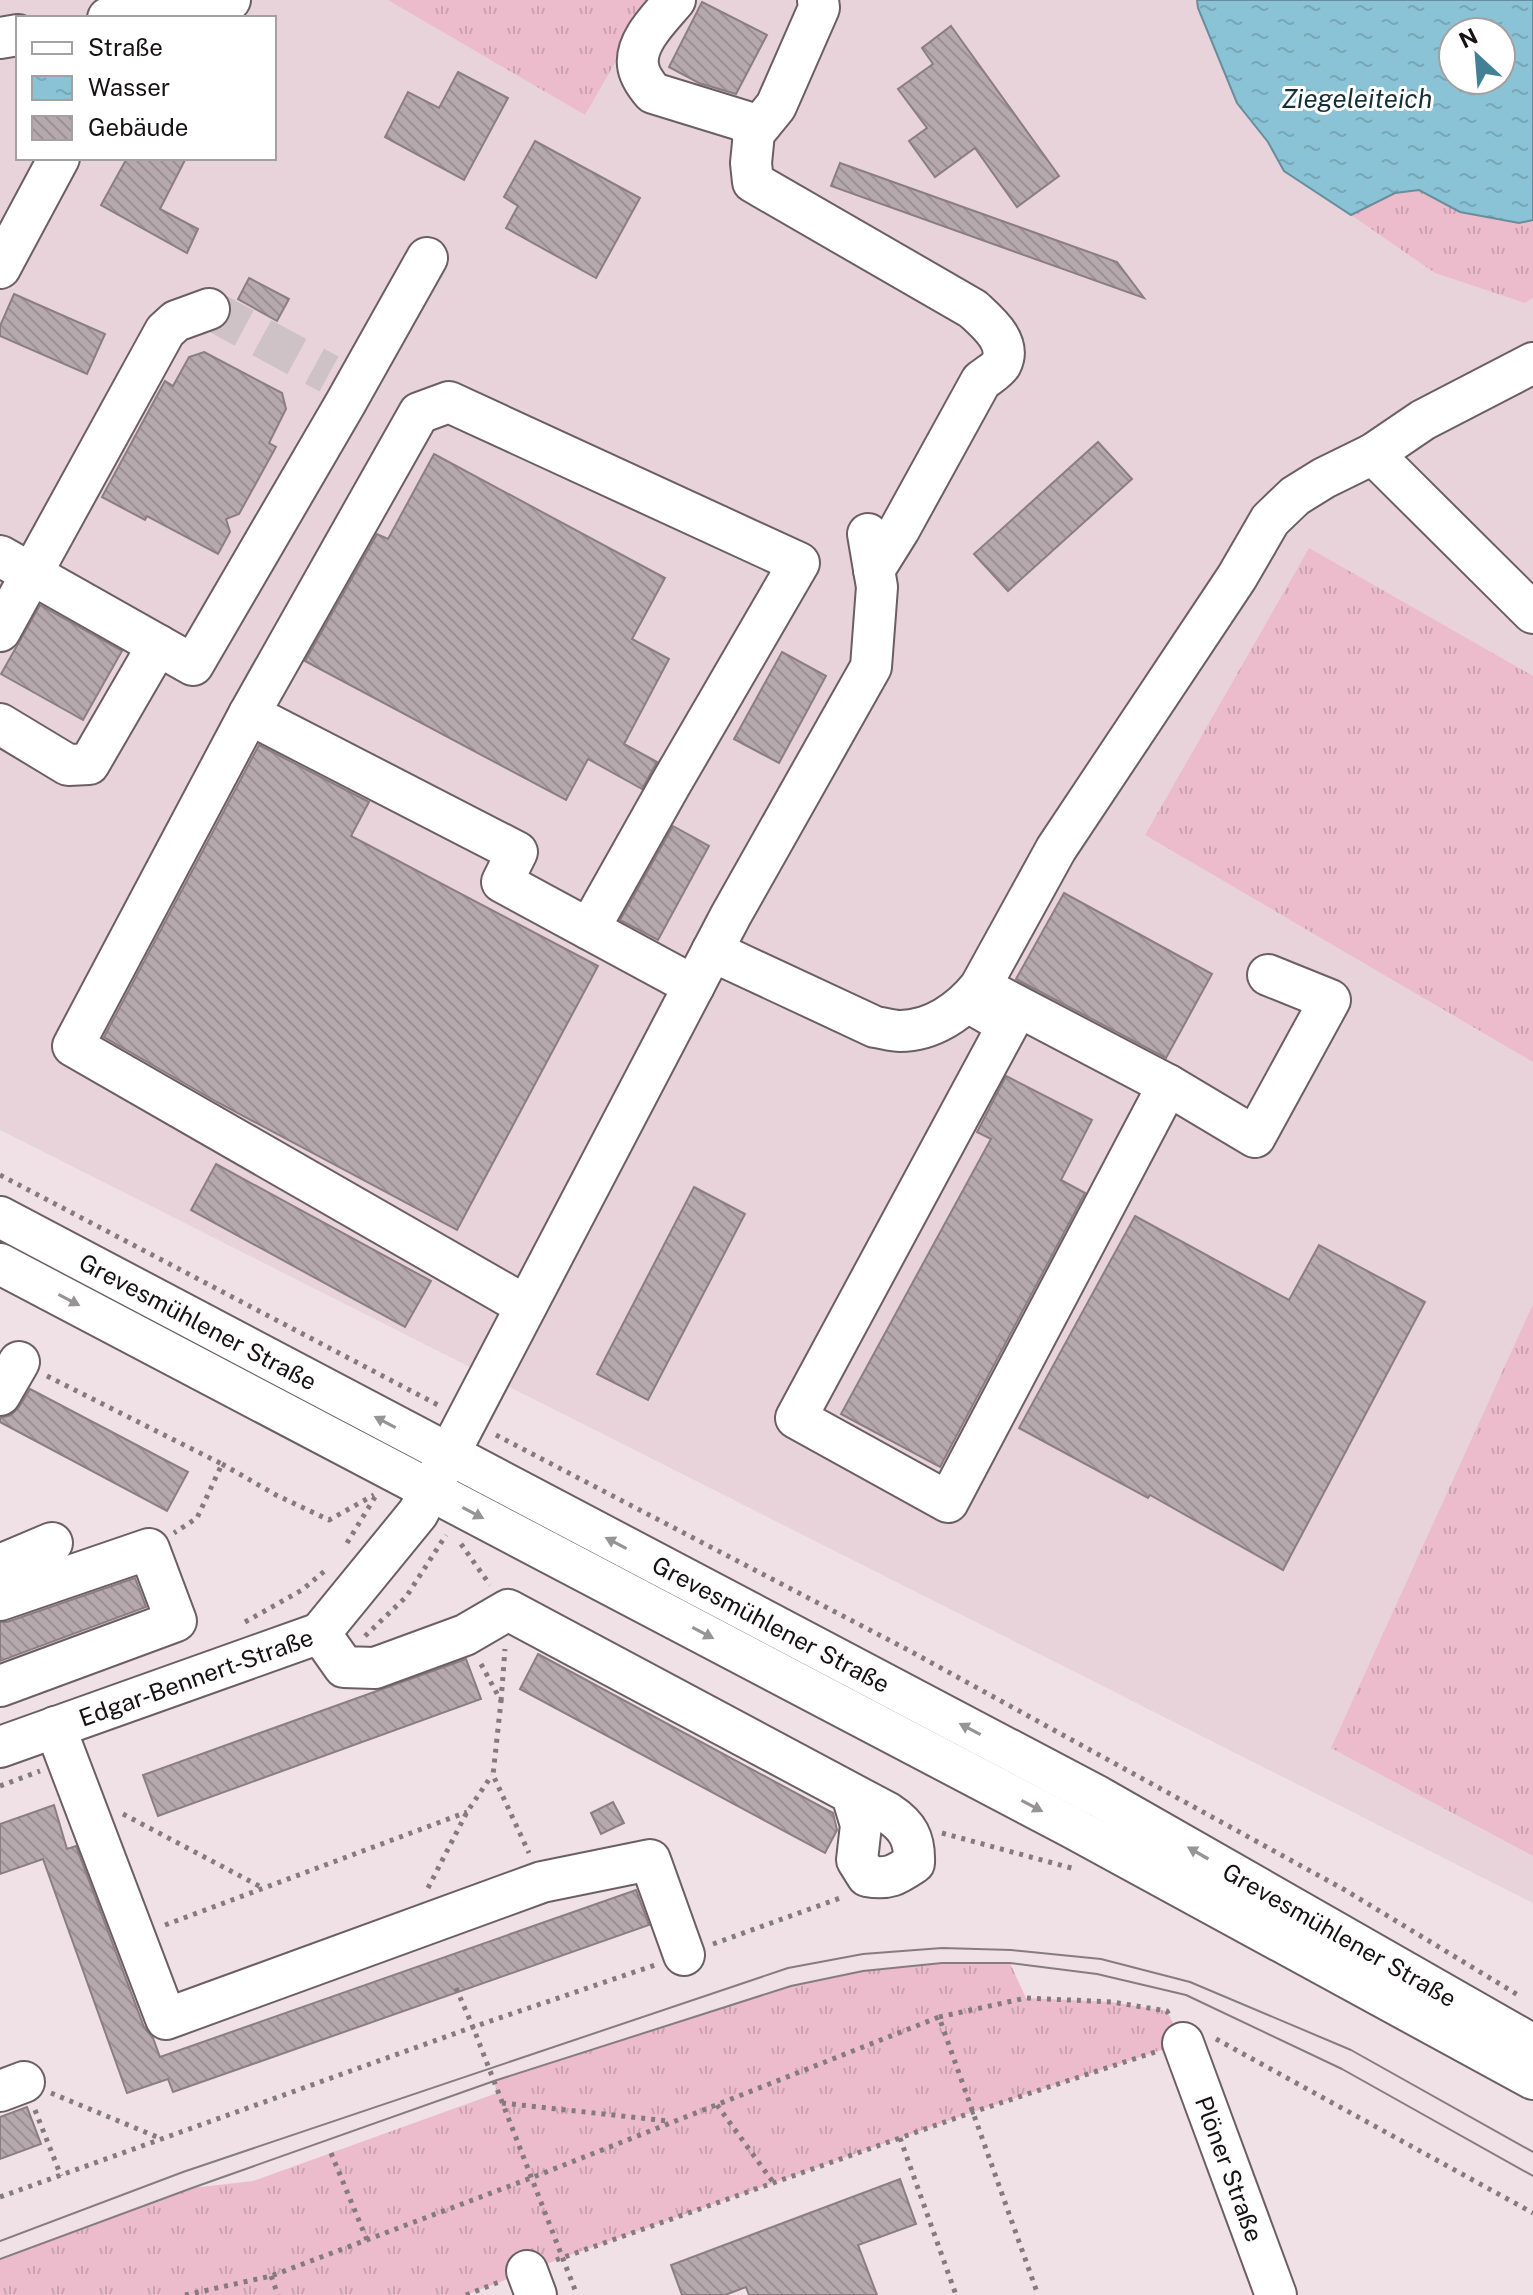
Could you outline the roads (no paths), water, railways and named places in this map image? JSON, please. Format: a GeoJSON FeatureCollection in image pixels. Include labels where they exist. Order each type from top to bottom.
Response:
{"type":"FeatureCollection","features":[{"type":"Feature","properties":{"kind":"street"},"geometry":{"type":"LineString","coordinates":[[122,16],[230,0]]}},
{"type":"Feature","properties":{"kind":"street"},"geometry":{"type":"LineString","coordinates":[[675,0],[641,45],[638,65],[645,83],[653,93],[744,121],[754,133],[776,106],[819,8],[818,0]]}},
{"type":"Feature","properties":{"kind":"street","name":"Edgar-Bennert-Straße"},"geometry":{"type":"LineString","coordinates":[[0,1747],[320,1633],[418,1513],[712,951],[871,667],[877,587],[871,552],[899,530],[981,381],[1000,366],[1004,355],[998,332],[973,309],[753,182],[754,133]]}},
{"type":"Feature","properties":{"kind":"street"},"geometry":{"type":"LineString","coordinates":[[0,268],[58,160]]}},
{"type":"Feature","properties":{"kind":"street"},"geometry":{"type":"LineString","coordinates":[[15,564],[193,665],[337,389],[427,258]]}},
{"type":"Feature","properties":{"kind":"street"},"geometry":{"type":"LineString","coordinates":[[0,631],[15,564],[165,331],[176,321],[209,309]]}},
{"type":"Feature","properties":{"kind":"street"},"geometry":{"type":"LineString","coordinates":[[712,951],[875,1027],[900,1031],[925,1027],[945,1018],[974,994],[1056,849],[1237,577],[1270,520],[1295,496],[1324,478],[1373,454],[1423,420],[1533,363]]}},
{"type":"Feature","properties":{"kind":"street"},"geometry":{"type":"LineString","coordinates":[[526,1306],[73,1046],[249,714],[419,413],[449,402],[799,563],[589,929]]}},
{"type":"Feature","properties":{"kind":"street"},"geometry":{"type":"LineString","coordinates":[[1373,454],[1533,613]]}},
{"type":"Feature","properties":{"kind":"street"},"geometry":{"type":"LineString","coordinates":[[0,724],[68,765],[89,764],[158,645]]}},
{"type":"Feature","properties":{"kind":"street"},"geometry":{"type":"LineString","coordinates":[[249,714],[517,852],[502,882],[694,986]]}},
{"type":"Feature","properties":{"kind":"street"},"geometry":{"type":"LineString","coordinates":[[974,994],[1168,1085],[1255,1137],[1330,1000],[1268,975]]}},
{"type":"Feature","properties":{"kind":"street"},"geometry":{"type":"LineString","coordinates":[[974,994],[1008,1025],[796,1418],[948,1502],[1168,1085]]}},
{"type":"Feature","properties":{"kind":"street","name":"Grevesmühlener Straße"},"geometry":{"type":"LineString","coordinates":[[0,1217],[1099,1797],[1533,2045]]}},
{"type":"Feature","properties":{"kind":"street","name":"Grevesmühlener Straße"},"geometry":{"type":"LineString","coordinates":[[0,1264],[1071,1827],[1533,2079]]}},
{"type":"Feature","properties":{"kind":"street"},"geometry":{"type":"LineString","coordinates":[[0,1565],[52,1543]]}},
{"type":"Feature","properties":{"kind":"street"},"geometry":{"type":"LineString","coordinates":[[0,1600],[149,1549],[176,1621],[0,1686]]}},
{"type":"Feature","properties":{"kind":"street"},"geometry":{"type":"LineString","coordinates":[[320,1633],[344,1667],[375,1668],[465,1635],[508,1610],[888,1813],[902,1822],[912,1837],[914,1863],[894,1876],[882,1879],[867,1876],[857,1860],[861,1825],[852,1795]]}},
{"type":"Feature","properties":{"kind":"street"},"geometry":{"type":"LineString","coordinates":[[55,1727],[166,2019],[542,1882],[650,1860],[684,1955]]}},
{"type":"Feature","properties":{"kind":"street","name":"Plöner Straße"},"geometry":{"type":"LineString","coordinates":[[1177,2024],[1276,2295]]}},
{"type":"Feature","properties":{"kind":"water","name":"Ziegeleiteich"},"geometry":{"type":"Polygon","coordinates":[[[1197,0],[1533,0],[1533,220],[1519,223],[1460,212],[1419,190],[1395,193],[1351,215],[1284,171],[1268,142],[1237,103],[1197,0]]]}},
{"type":"Feature","properties":{"kind":"tunnel"},"geometry":{"type":"LineString","coordinates":[[209,309],[329,374]]}},
{"type":"Feature","properties":{"kind":"tram line"},"geometry":{"type":"LineString","coordinates":[[0,2241],[183,2172],[788,1968],[863,1954],[942,1948],[1011,1950],[1101,1959],[1190,1982],[1351,2050],[1533,2152]]}},
{"type":"Feature","properties":{"kind":"tram line"},"geometry":{"type":"LineString","coordinates":[[0,2259],[494,2081],[791,1986],[863,1971],[942,1963],[1010,1963],[1097,1974],[1186,1995],[1342,2069],[1533,2176]]}}]}
